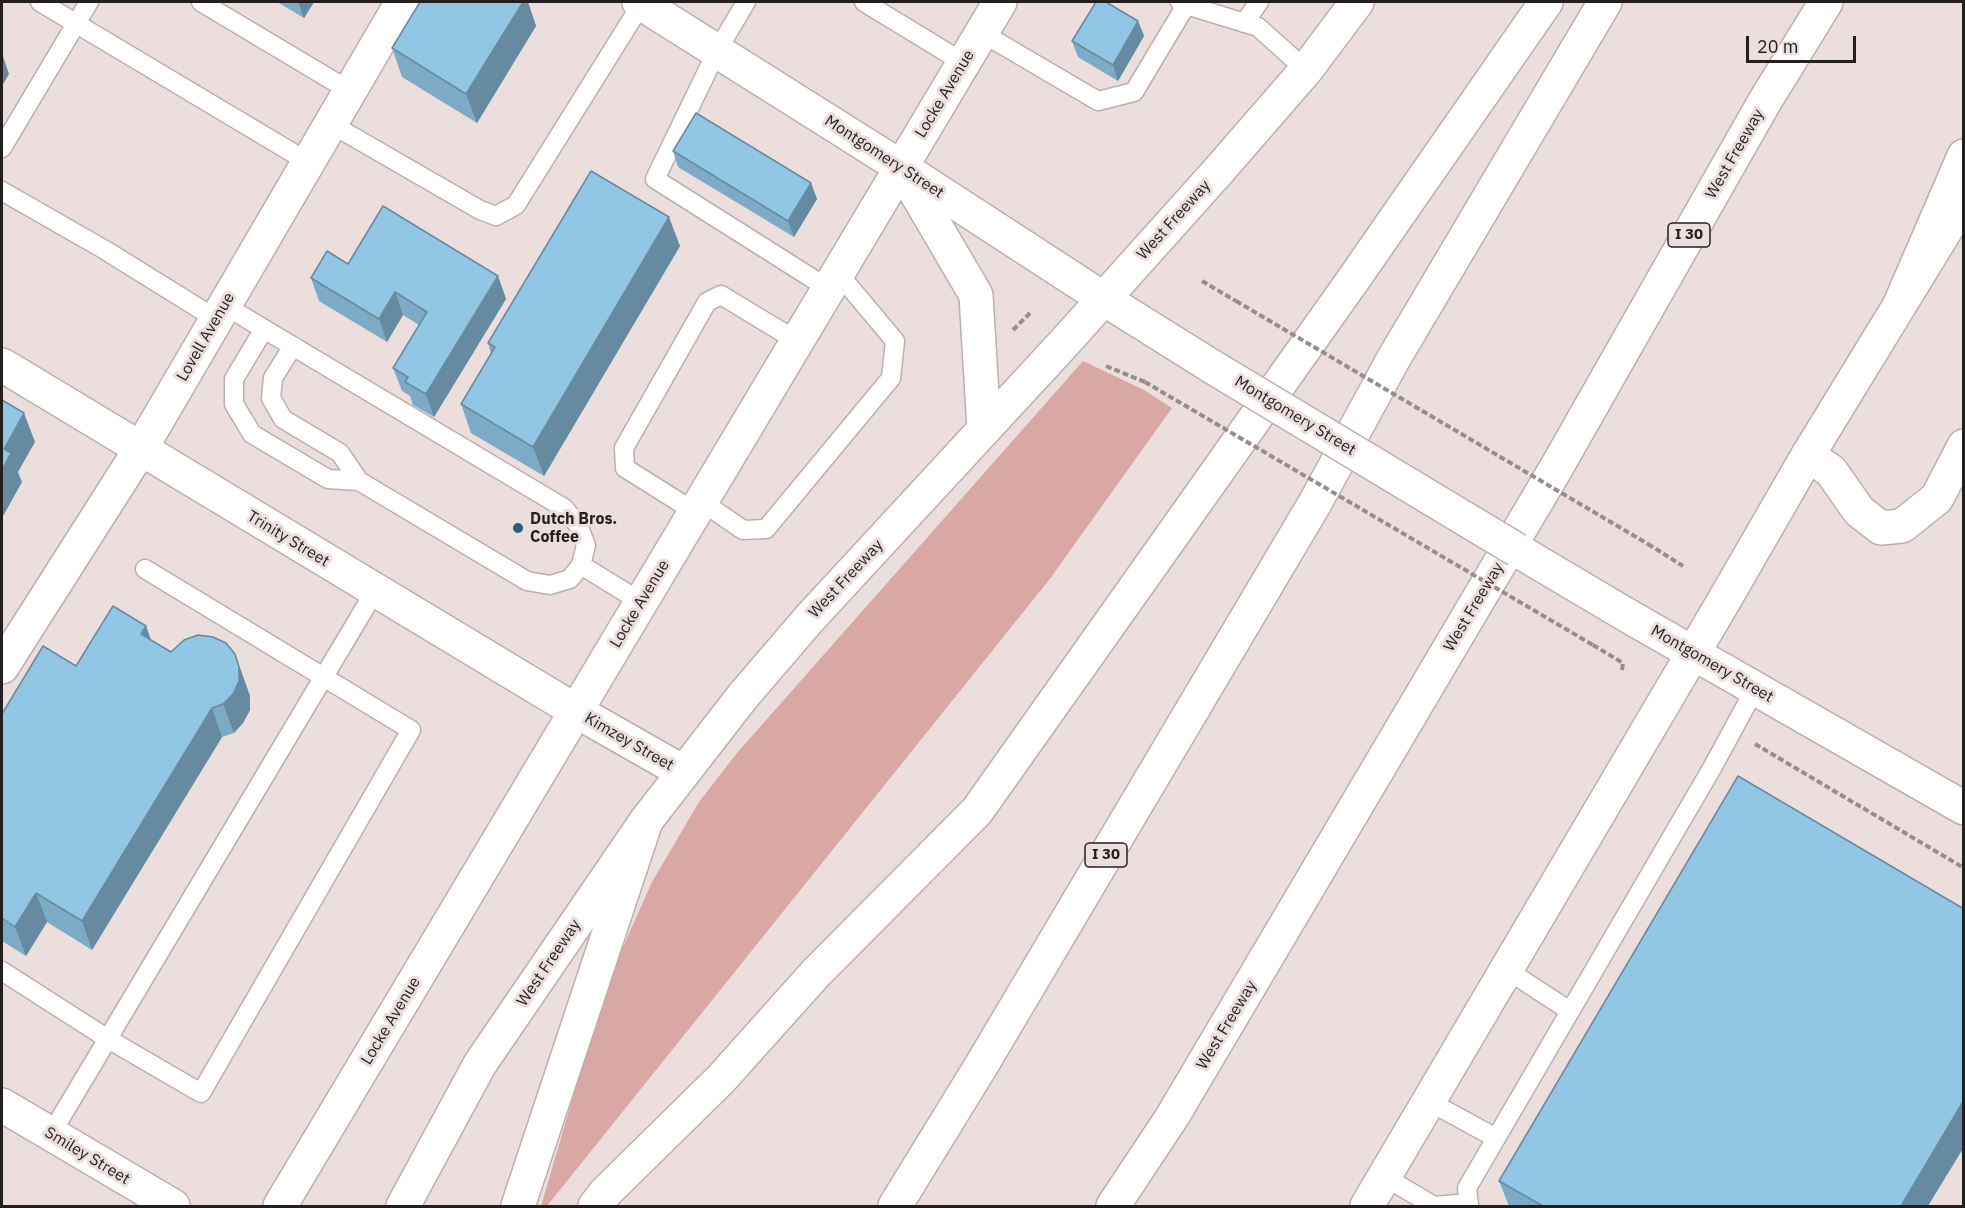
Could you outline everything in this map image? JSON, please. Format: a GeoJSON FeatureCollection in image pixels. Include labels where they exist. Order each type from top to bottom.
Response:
{"type":"FeatureCollection","features":[{"type":"Feature","properties":{"kind":"main road","name":"Lovell Avenue"},"geometry":{"type":"LineString","coordinates":[[2,667],[140,450],[402,2]]}},
{"type":"Feature","properties":{"kind":"main road","name":"Montgomery Street"},"geometry":{"type":"LineString","coordinates":[[640,2],[1211,366],[1693,654],[1964,808]]}},
{"type":"Feature","properties":{"kind":"main road","name":"Locke Avenue"},"geometry":{"type":"LineString","coordinates":[[280,1206],[1000,2]]}},
{"type":"Feature","properties":{"kind":"main road","name":"West Freeway"},"geometry":{"type":"LineString","coordinates":[[403,1206],[480,1064],[646,820],[682,772],[809,619],[1104,299],[1306,70],[1357,2]]}},
{"type":"Feature","properties":{"kind":"main road"},"geometry":{"type":"LineString","coordinates":[[595,1206],[605,1193],[721,1079],[816,973],[977,811],[1353,280],[1546,2]]}},
{"type":"Feature","properties":{"kind":"main road","name":"I 30"},"geometry":{"type":"LineString","coordinates":[[895,1206],[981,1066],[1316,503],[1394,358],[1605,2]]}},
{"type":"Feature","properties":{"kind":"main road","name":"West Freeway"},"geometry":{"type":"LineString","coordinates":[[1113,1206],[1178,1107],[1555,470],[1765,102],[1826,2]]}},
{"type":"Feature","properties":{"kind":"main road"},"geometry":{"type":"LineString","coordinates":[[1900,304],[1964,156]]}},
{"type":"Feature","properties":{"kind":"main road"},"geometry":{"type":"LineString","coordinates":[[901,167],[976,295],[984,429]]}},
{"type":"Feature","properties":{"kind":"main road"},"geometry":{"type":"LineString","coordinates":[[1367,1206],[1808,455],[1964,200]]}},
{"type":"Feature","properties":{"kind":"main road","name":"Trinity Street"},"geometry":{"type":"LineString","coordinates":[[2,365],[576,711]]}},
{"type":"Feature","properties":{"kind":"main road"},"geometry":{"type":"LineString","coordinates":[[1808,455],[1831,471],[1859,511],[1881,528],[1902,526],[1937,498],[1964,446]]}},
{"type":"Feature","properties":{"kind":"main road","name":"Kimzey Street"},"geometry":{"type":"LineString","coordinates":[[576,711],[682,772]]}},
{"type":"Feature","properties":{"kind":"main road"},"geometry":{"type":"LineString","coordinates":[[518,1206],[646,820]]}},
{"type":"Feature","properties":{"kind":"main road","name":"Smiley Street"},"geometry":{"type":"LineString","coordinates":[[2,1105],[173,1206]]}},
{"type":"Feature","properties":{"kind":"lane"},"geometry":{"type":"LineString","coordinates":[[40,2],[308,162]]}},
{"type":"Feature","properties":{"kind":"lane"},"geometry":{"type":"LineString","coordinates":[[2,148],[89,2]]}},
{"type":"Feature","properties":{"kind":"lane"},"geometry":{"type":"LineString","coordinates":[[201,2],[350,91]]}},
{"type":"Feature","properties":{"kind":"lane"},"geometry":{"type":"LineString","coordinates":[[331,124],[480,210],[496,216],[516,205],[640,2]]}},
{"type":"Feature","properties":{"kind":"lane"},"geometry":{"type":"LineString","coordinates":[[746,2],[717,51],[655,179],[834,281],[895,340],[891,378],[766,529],[743,530],[625,468],[624,448],[707,302],[721,296],[797,341]]}},
{"type":"Feature","properties":{"kind":"lane"},"geometry":{"type":"LineString","coordinates":[[864,2],[964,63]]}},
{"type":"Feature","properties":{"kind":"lane"},"geometry":{"type":"LineString","coordinates":[[1244,23],[1259,2]]}},
{"type":"Feature","properties":{"kind":"lane"},"geometry":{"type":"LineString","coordinates":[[982,33],[1098,101],[1134,92],[1183,3],[1258,27],[1306,70]]}},
{"type":"Feature","properties":{"kind":"lane"},"geometry":{"type":"LineString","coordinates":[[2,190],[105,250],[220,312],[264,329],[293,346],[564,508],[578,525],[586,545],[581,566],[570,579],[550,585],[527,581],[359,481],[340,453],[283,419],[271,398],[273,378],[293,346]]}},
{"type":"Feature","properties":{"kind":"lane"},"geometry":{"type":"LineString","coordinates":[[264,329],[234,379],[234,404],[252,434],[328,479],[359,481]]}},
{"type":"Feature","properties":{"kind":"lane"},"geometry":{"type":"LineString","coordinates":[[581,566],[641,602]]}},
{"type":"Feature","properties":{"kind":"lane"},"geometry":{"type":"LineString","coordinates":[[2,971],[108,1039],[201,1093],[411,730],[145,569]]}},
{"type":"Feature","properties":{"kind":"lane"},"geometry":{"type":"LineString","coordinates":[[51,1134],[375,591]]}},
{"type":"Feature","properties":{"kind":"lane"},"geometry":{"type":"LineString","coordinates":[[1385,1177],[1434,1206],[1469,1205],[1467,1188],[1755,689]]}},
{"type":"Feature","properties":{"kind":"lane"},"geometry":{"type":"LineString","coordinates":[[1507,970],[1570,1011]]}},
{"type":"Feature","properties":{"kind":"lane"},"geometry":{"type":"LineString","coordinates":[[1430,1102],[1496,1138]]}},
{"type":"Feature","properties":{"kind":"path"},"geometry":{"type":"LineString","coordinates":[[1202,281],[1683,566]]}},
{"type":"Feature","properties":{"kind":"path"},"geometry":{"type":"LineString","coordinates":[[1106,366],[1145,382],[1593,645],[1623,663],[1622,670]]}},
{"type":"Feature","properties":{"kind":"path"},"geometry":{"type":"LineString","coordinates":[[1732,731],[1964,868]]}},
{"type":"Feature","properties":{"kind":"shaded area"},"geometry":{"type":"Polygon","coordinates":[[[1083,361],[1144,390],[1172,408],[1049,580],[547,1206],[541,1206],[606,985],[652,882],[699,802],[737,753],[1083,361]]]}},
{"type":"Feature","properties":{"kind":"building"},"geometry":{"type":"Polygon","coordinates":[[[420,2],[523,2],[466,94],[392,48],[420,2]]]}},
{"type":"Feature","properties":{"kind":"building"},"geometry":{"type":"Polygon","coordinates":[[[1096,2],[1106,2],[1138,21],[1113,65],[1072,41],[1096,2]]]}},
{"type":"Feature","properties":{"kind":"building"},"geometry":{"type":"Polygon","coordinates":[[[696,113],[811,183],[788,221],[673,151],[696,113]]]}},
{"type":"Feature","properties":{"kind":"building"},"geometry":{"type":"Polygon","coordinates":[[[591,171],[669,217],[533,447],[461,404],[495,347],[488,343],[591,171]]]}},
{"type":"Feature","properties":{"kind":"building"},"geometry":{"type":"Polygon","coordinates":[[[383,206],[498,276],[426,394],[405,382],[408,377],[393,368],[427,312],[395,292],[379,319],[311,278],[327,251],[348,264],[383,206]]]}},
{"type":"Feature","properties":{"kind":"building"},"geometry":{"type":"Polygon","coordinates":[[[2,400],[24,413],[4,449],[11,453],[2,470],[2,400]]]}},
{"type":"Feature","properties":{"kind":"building"},"geometry":{"type":"Polygon","coordinates":[[[113,606],[146,626],[141,634],[171,652],[184,640],[198,635],[213,637],[226,643],[235,654],[239,667],[239,681],[233,694],[223,704],[212,708],[82,921],[36,893],[15,927],[2,918],[2,714],[43,646],[76,666],[113,606]]]}},
{"type":"Feature","properties":{"kind":"building"},"geometry":{"type":"Polygon","coordinates":[[[1738,776],[1964,909],[1964,1100],[1901,1206],[1543,1206],[1499,1181],[1738,776]]]}},
{"type":"Feature","properties":{"kind":"place","name":"Dutch Bros. Coffee"},"geometry":{"type":"Point","coordinates":[518,528]}}]}
